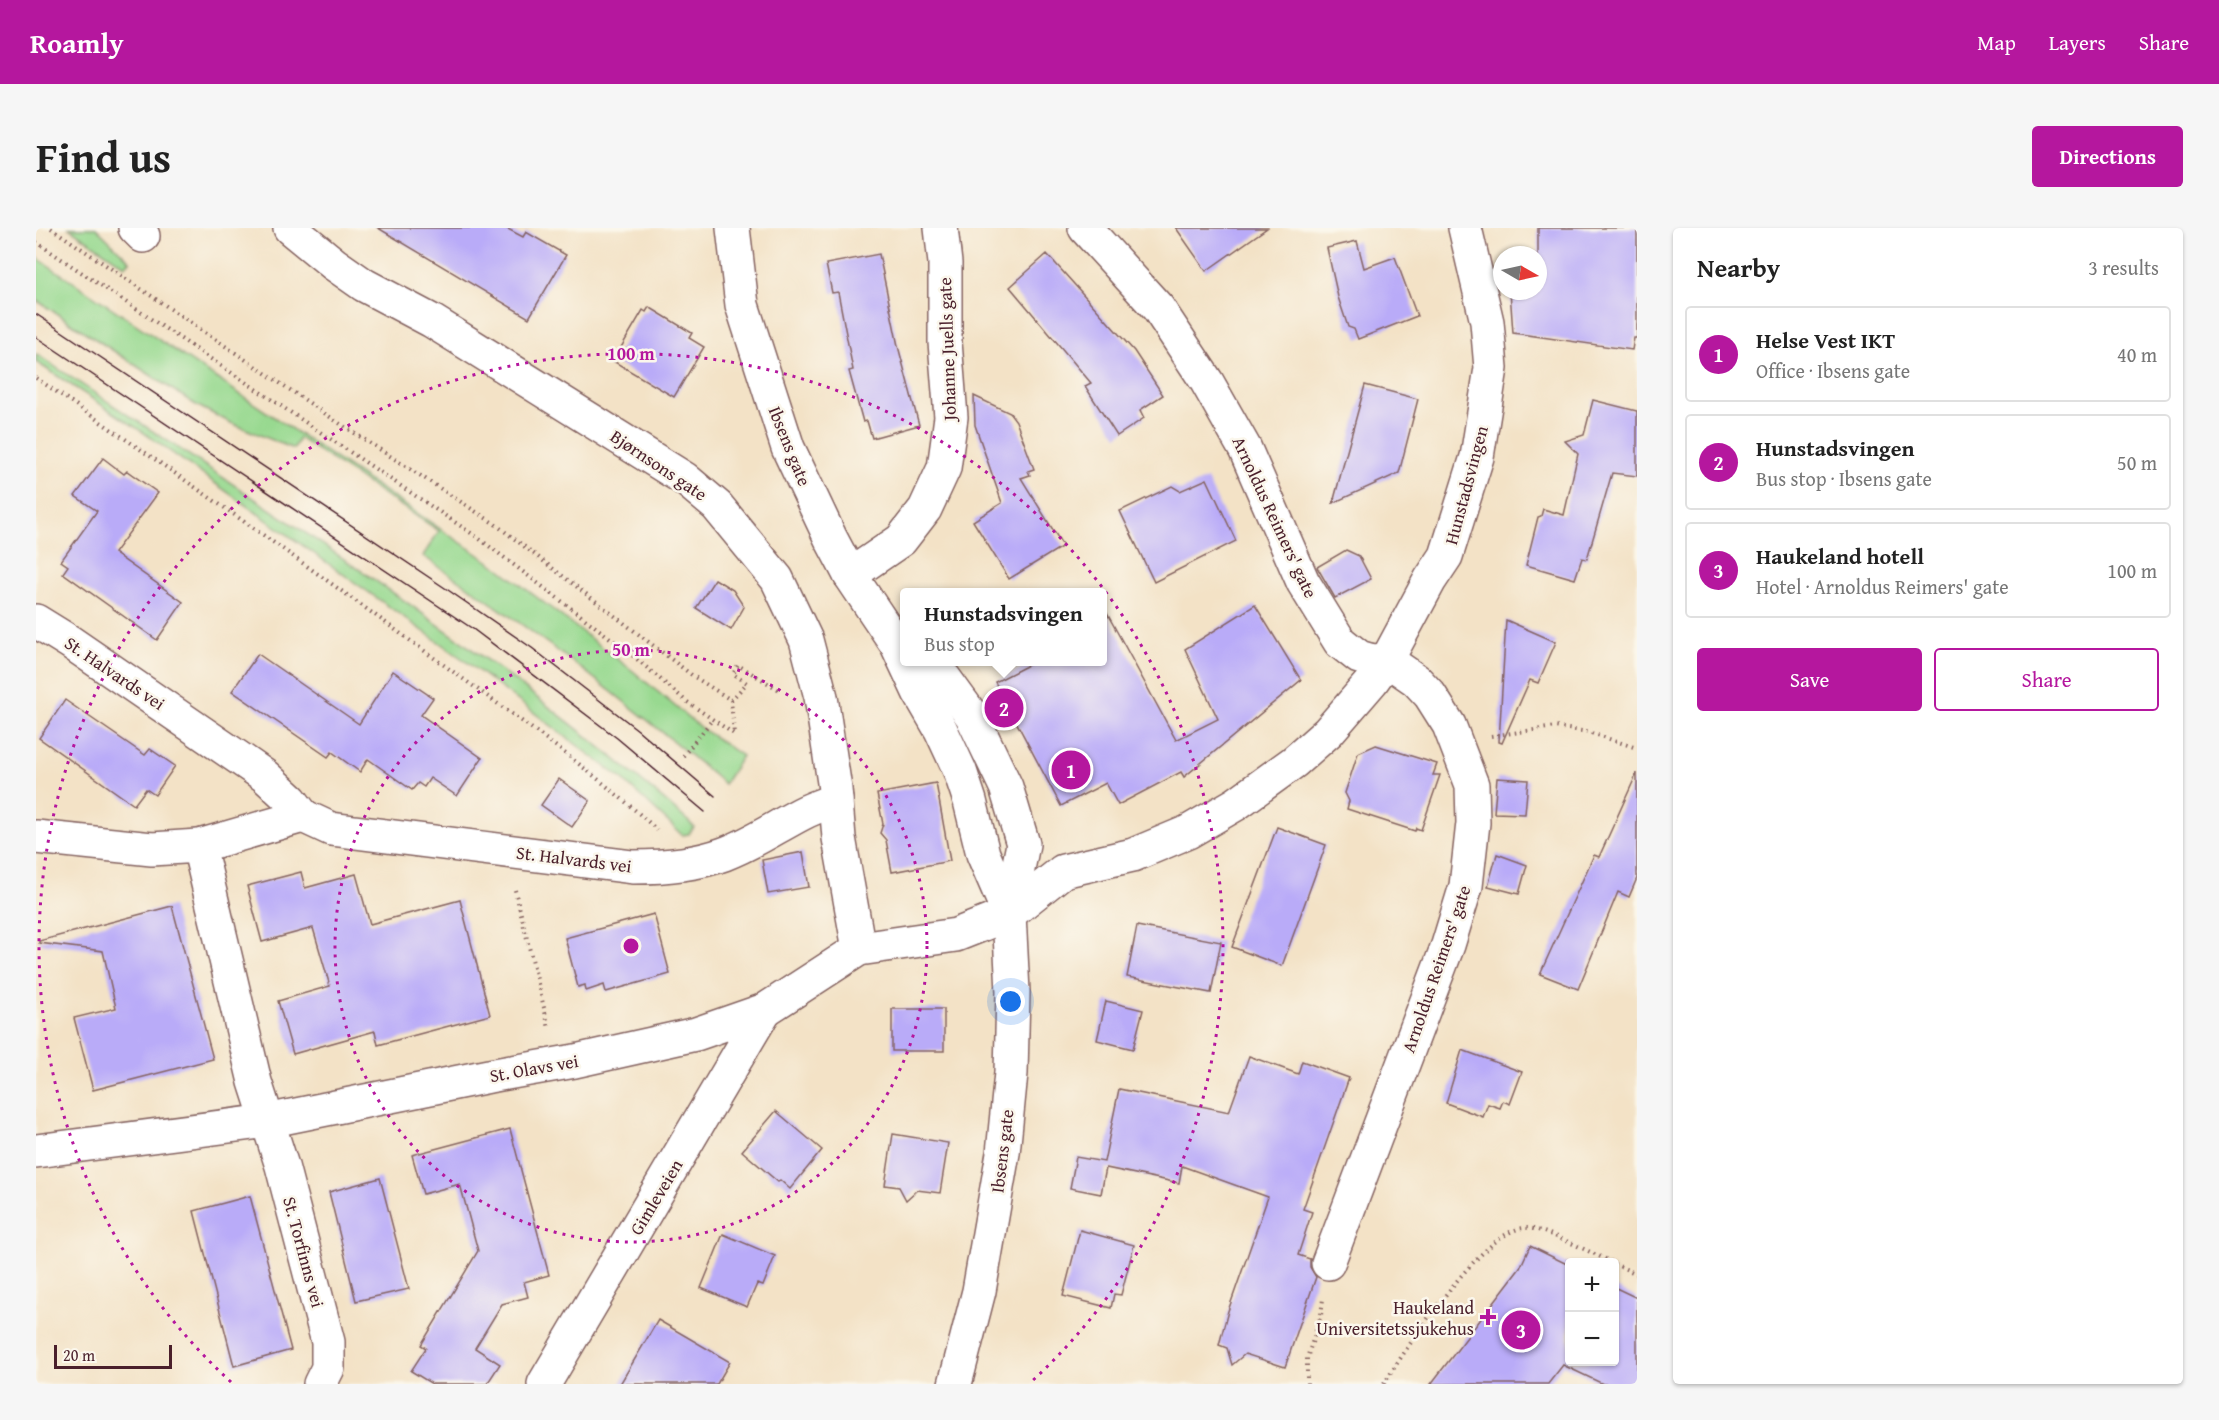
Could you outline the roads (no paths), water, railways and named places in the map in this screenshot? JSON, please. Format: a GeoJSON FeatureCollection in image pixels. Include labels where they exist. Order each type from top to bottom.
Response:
{"type":"FeatureCollection","features":[{"type":"Feature","properties":{"kind":"street","name":"Bjørnsons gate"},"geometry":{"type":"LineString","coordinates":[[290,228],[364,285],[432,321],[685,478],[717,506],[777,579],[806,640],[821,697],[843,861],[859,949]]}},
{"type":"Feature","properties":{"kind":"street","name":"Ibsens gate"},"geometry":{"type":"LineString","coordinates":[[733,228],[742,304],[788,448],[850,575],[900,643]]}},
{"type":"Feature","properties":{"kind":"street","name":"Johanne Juells gate"},"geometry":{"type":"LineString","coordinates":[[850,575],[901,540],[925,509],[944,468],[951,417],[945,342],[945,263],[941,228]]}},
{"type":"Feature","properties":{"kind":"street","name":"Arnoldus Reimers' gate"},"geometry":{"type":"LineString","coordinates":[[1085,228],[1158,308],[1208,382],[1245,449],[1302,582],[1340,642],[1359,657],[1373,661],[1387,660],[1416,680],[1430,695],[1457,743],[1472,785],[1473,823],[1466,886],[1448,945],[1340,1215],[1328,1263]]}},
{"type":"Feature","properties":{"kind":"street","name":"Hunstadsvingen"},"geometry":{"type":"LineString","coordinates":[[1009,914],[1063,871],[1133,855],[1188,832],[1236,804],[1294,762],[1328,732],[1387,660],[1446,556],[1477,457],[1485,414],[1491,368],[1487,322],[1465,228]]}},
{"type":"Feature","properties":{"kind":"street","name":"St. Halvards vei"},"geometry":{"type":"LineString","coordinates":[[36,621],[264,776],[291,800],[303,816],[331,829],[633,867],[678,866],[723,855],[803,813],[836,800]]}},
{"type":"Feature","properties":{"kind":"street","name":"Ibsens gate"},"geometry":{"type":"LineString","coordinates":[[913,666],[960,771],[983,854],[1009,914],[1013,992],[1011,1073],[1003,1153],[979,1291],[955,1384]]}},
{"type":"Feature","properties":{"kind":"street"},"geometry":{"type":"LineString","coordinates":[[36,837],[152,849],[199,846],[303,816]]}},
{"type":"Feature","properties":{"kind":"street"},"geometry":{"type":"LineString","coordinates":[[1159,844],[1194,857]]}},
{"type":"Feature","properties":{"kind":"street"},"geometry":{"type":"LineString","coordinates":[[199,846],[267,1121]]}},
{"type":"Feature","properties":{"kind":"street","name":"St. Olavs vei"},"geometry":{"type":"LineString","coordinates":[[36,1151],[267,1121],[489,1076],[575,1062],[696,1034],[765,1010],[859,949],[956,935],[1009,914]]}},
{"type":"Feature","properties":{"kind":"street","name":"Gimleveien"},"geometry":{"type":"LineString","coordinates":[[544,1384],[765,1010]]}},
{"type":"Feature","properties":{"kind":"street","name":"St. Torfinns vei"},"geometry":{"type":"LineString","coordinates":[[267,1121],[282,1166],[328,1342],[328,1368],[320,1384]]}},
{"type":"Feature","properties":{"kind":"tram line"},"geometry":{"type":"LineString","coordinates":[[36,314],[532,648],[638,730],[715,796]]}},
{"type":"Feature","properties":{"kind":"tram line"},"geometry":{"type":"LineString","coordinates":[[36,337],[473,629],[617,738],[705,812]]}},
{"type":"Feature","properties":{"kind":"place","name":"Hunstadsvingen"},"geometry":{"type":"Point","coordinates":[1004,708]}},
{"type":"Feature","properties":{"kind":"place","name":"Helse Vest IKT"},"geometry":{"type":"Point","coordinates":[1071,770]}},
{"type":"Feature","properties":{"kind":"place","name":"Haukeland Universitetssjukehus"},"geometry":{"type":"Point","coordinates":[1488,1317]}},
{"type":"Feature","properties":{"kind":"place","name":"Haukeland hotell"},"geometry":{"type":"Point","coordinates":[1521,1330]}}]}
